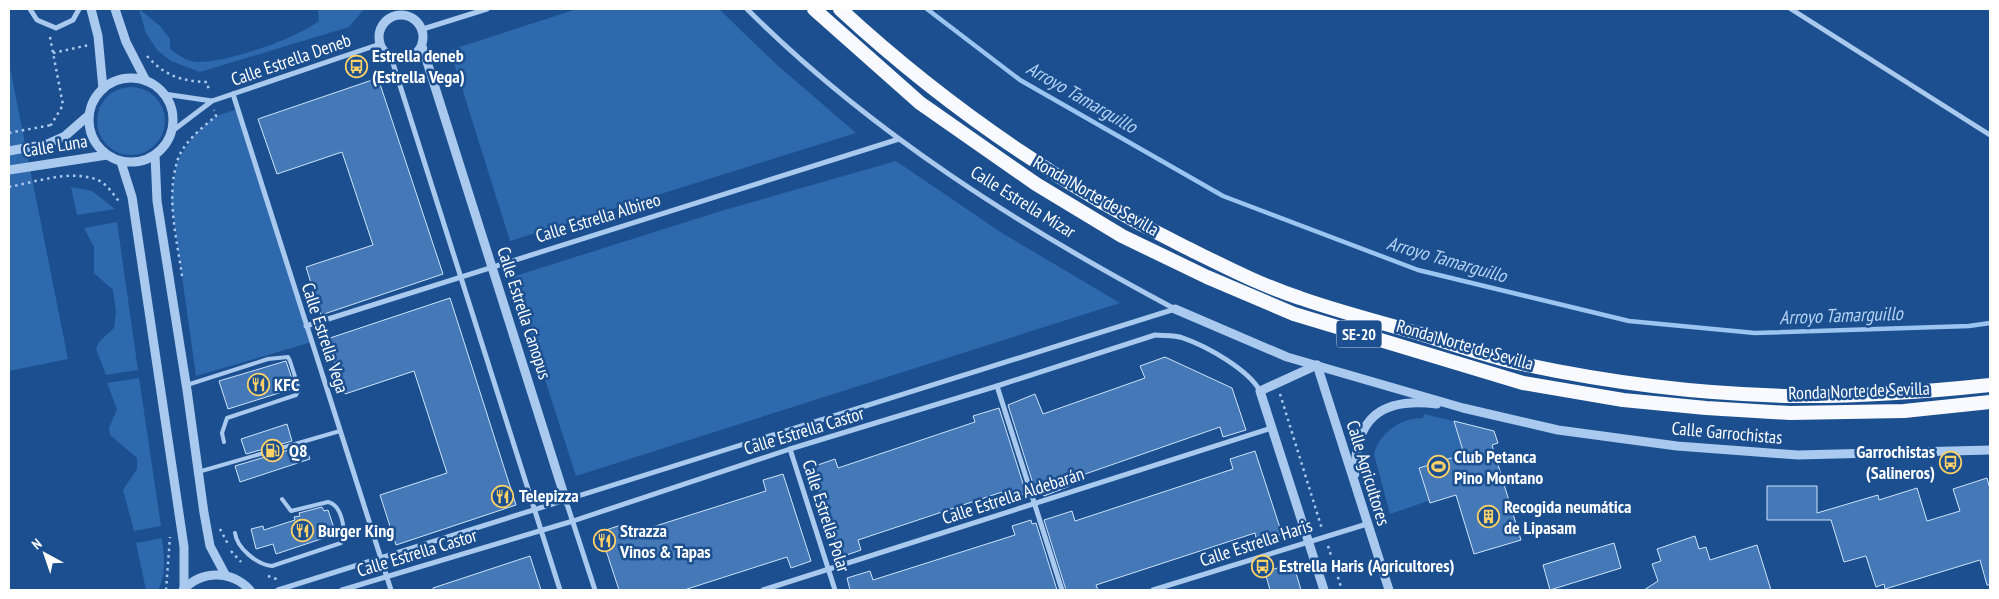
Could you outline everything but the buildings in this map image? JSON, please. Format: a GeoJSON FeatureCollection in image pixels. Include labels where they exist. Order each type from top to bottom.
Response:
{"type":"FeatureCollection","features":[{"type":"Feature","properties":{"kind":"highway","name":"Ronda Norte de Sevilla"},"geometry":{"type":"LineString","coordinates":[[814,9],[920,103],[1036,184],[1122,236],[1207,278],[1294,314],[1523,383],[1623,400],[1790,413],[1904,411],[1990,402]]}},
{"type":"Feature","properties":{"kind":"highway","name":"Ronda Norte de Sevilla"},"geometry":{"type":"LineString","coordinates":[[840,9],[932,89],[1049,172],[1131,220],[1212,260],[1297,297],[1519,364],[1621,382],[1706,391],[1790,396],[1903,394],[1990,385]]}},
{"type":"Feature","properties":{"kind":"street"},"geometry":{"type":"LineString","coordinates":[[30,9],[38,20],[56,28],[73,20],[79,9]]}},
{"type":"Feature","properties":{"kind":"street"},"geometry":{"type":"LineString","coordinates":[[91,9],[99,42],[103,89]]}},
{"type":"Feature","properties":{"kind":"street"},"geometry":{"type":"LineString","coordinates":[[115,9],[126,42],[146,81]]}},
{"type":"Feature","properties":{"kind":"street"},"geometry":{"type":"LineString","coordinates":[[423,29],[486,9]]}},
{"type":"Feature","properties":{"kind":"street","name":"Calle Estrella Mizar"},"geometry":{"type":"LineString","coordinates":[[747,9],[780,41],[899,139],[995,206],[1114,277],[1175,309],[1287,357],[1463,408]]}},
{"type":"Feature","properties":{"kind":"street"},"geometry":{"type":"LineString","coordinates":[[1791,9],[1990,135]]}},
{"type":"Feature","properties":{"kind":"street"},"geometry":{"type":"LineString","coordinates":[[391,57],[400,60],[409,58],[417,53],[422,46],[423,29],[417,21],[409,16],[399,14],[389,18],[382,25],[379,34],[380,44],[391,57],[560,590]]}},
{"type":"Feature","properties":{"kind":"street","name":"Calle Estrella Deneb"},"geometry":{"type":"LineString","coordinates":[[212,101],[380,44]]}},
{"type":"Feature","properties":{"kind":"street","name":"Calle Estrella Canopus"},"geometry":{"type":"LineString","coordinates":[[422,46],[595,590]]}},
{"type":"Feature","properties":{"kind":"street"},"geometry":{"type":"LineString","coordinates":[[131,78],[146,81],[164,94],[170,105],[173,118],[171,132],[168,141],[156,155],[139,162],[121,162],[106,155],[96,144],[89,115],[94,101],[103,89],[116,81],[131,78]]}},
{"type":"Feature","properties":{"kind":"street"},"geometry":{"type":"LineString","coordinates":[[164,94],[212,101]]}},
{"type":"Feature","properties":{"kind":"street","name":"Calle Estrella Vega"},"geometry":{"type":"LineString","coordinates":[[233,94],[391,590]]}},
{"type":"Feature","properties":{"kind":"street"},"geometry":{"type":"LineString","coordinates":[[171,132],[212,101]]}},
{"type":"Feature","properties":{"kind":"street","name":"Calle Luna"},"geometry":{"type":"LineString","coordinates":[[9,151],[47,144],[65,136],[89,115]]}},
{"type":"Feature","properties":{"kind":"street","name":"Calle Estrella Albireo"},"geometry":{"type":"LineString","coordinates":[[306,326],[899,139]]}},
{"type":"Feature","properties":{"kind":"street","name":"Calle Luna"},"geometry":{"type":"LineString","coordinates":[[9,170],[106,155]]}},
{"type":"Feature","properties":{"kind":"street"},"geometry":{"type":"LineString","coordinates":[[156,155],[157,201],[210,546],[226,576]]}},
{"type":"Feature","properties":{"kind":"street"},"geometry":{"type":"LineString","coordinates":[[121,162],[132,197],[184,547],[184,590]]}},
{"type":"Feature","properties":{"kind":"street","name":"Calle Estrella Castor"},"geometry":{"type":"LineString","coordinates":[[278,590],[1175,309]]}},
{"type":"Feature","properties":{"kind":"street","name":"Calle Estrella Castor"},"geometry":{"type":"LineString","coordinates":[[342,590],[573,520],[790,449],[997,386],[1155,335],[1182,338],[1238,366],[1256,384],[1260,392]]}},
{"type":"Feature","properties":{"kind":"street"},"geometry":{"type":"LineString","coordinates":[[1317,366],[1260,392],[1324,590]]}},
{"type":"Feature","properties":{"kind":"street","name":"Calle Agricultores"},"geometry":{"type":"LineString","coordinates":[[1317,366],[1389,590]]}},
{"type":"Feature","properties":{"kind":"street"},"geometry":{"type":"LineString","coordinates":[[997,386],[1062,590]]}},
{"type":"Feature","properties":{"kind":"street"},"geometry":{"type":"LineString","coordinates":[[1356,484],[1355,451],[1362,431],[1379,412],[1391,405],[1404,402],[1463,408]]}},
{"type":"Feature","properties":{"kind":"street","name":"Calle Garrochistas"},"geometry":{"type":"LineString","coordinates":[[1463,408],[1558,430],[1686,446],[1798,455],[1990,450]]}},
{"type":"Feature","properties":{"kind":"street","name":"Calle Estrella Aldebarán"},"geometry":{"type":"LineString","coordinates":[[763,590],[1272,428]]}},
{"type":"Feature","properties":{"kind":"street","name":"Calle Estrella Polar"},"geometry":{"type":"LineString","coordinates":[[790,449],[835,590]]}},
{"type":"Feature","properties":{"kind":"street","name":"Calle Estrella Haris"},"geometry":{"type":"LineString","coordinates":[[1154,590],[1367,524]]}},
{"type":"Feature","properties":{"kind":"street"},"geometry":{"type":"LineString","coordinates":[[184,590],[203,576],[226,576],[239,581],[252,590]]}},
{"type":"Feature","properties":{"kind":"lane"},"geometry":{"type":"LineString","coordinates":[[186,385],[268,359],[281,356],[288,357],[299,389],[296,394],[227,418],[224,422],[222,433],[224,442]]}},
{"type":"Feature","properties":{"kind":"lane"},"geometry":{"type":"LineString","coordinates":[[198,472],[340,431]]}},
{"type":"Feature","properties":{"kind":"lane"},"geometry":{"type":"LineString","coordinates":[[234,533],[236,543],[240,548],[266,566],[272,566],[341,543],[344,532],[337,507],[333,503],[328,502],[291,511],[282,499]]}},
{"type":"Feature","properties":{"kind":"path"},"geometry":{"type":"LineString","coordinates":[[9,133],[51,125],[63,105],[48,24]]}},
{"type":"Feature","properties":{"kind":"path"},"geometry":{"type":"LineString","coordinates":[[53,53],[91,44]]}},
{"type":"Feature","properties":{"kind":"path"},"geometry":{"type":"LineString","coordinates":[[146,54],[157,67],[184,81],[207,82]]}},
{"type":"Feature","properties":{"kind":"path"},"geometry":{"type":"LineString","coordinates":[[183,282],[171,199],[177,161],[195,134],[216,116]]}},
{"type":"Feature","properties":{"kind":"path"},"geometry":{"type":"LineString","coordinates":[[9,187],[83,176],[97,179],[111,190],[122,206]]}},
{"type":"Feature","properties":{"kind":"path"},"geometry":{"type":"LineString","coordinates":[[1279,392],[1342,590]]}},
{"type":"Feature","properties":{"kind":"path"},"geometry":{"type":"LineString","coordinates":[[166,590],[170,537]]}},
{"type":"Feature","properties":{"kind":"shaded area"},"geometry":{"type":"Polygon","coordinates":[[[139,9],[160,26],[170,39],[170,49],[180,56],[198,62],[244,54],[294,35],[319,21],[318,9],[364,9],[349,27],[200,72],[171,61],[157,50],[146,33],[139,9]]]}},
{"type":"Feature","properties":{"kind":"shaded area"},"geometry":{"type":"Polygon","coordinates":[[[577,9],[719,9],[776,64],[856,133],[510,241],[450,50],[577,9]]]}},
{"type":"Feature","properties":{"kind":"shaded area"},"geometry":{"type":"Polygon","coordinates":[[[9,63],[68,359],[9,371],[9,63]]]}},
{"type":"Feature","properties":{"kind":"shaded area"},"geometry":{"type":"Polygon","coordinates":[[[138,87],[150,93],[159,102],[165,114],[163,134],[155,145],[138,155],[124,155],[107,145],[99,134],[97,114],[107,97],[118,89],[138,87]]]}},
{"type":"Feature","properties":{"kind":"shaded area"},"geometry":{"type":"Polygon","coordinates":[[[238,109],[312,342],[196,376],[171,199],[177,161],[195,134],[216,116],[238,109]]]}},
{"type":"Feature","properties":{"kind":"shaded area"},"geometry":{"type":"Polygon","coordinates":[[[896,161],[1002,233],[1120,303],[576,476],[512,277],[721,211],[896,161]]]}},
{"type":"Feature","properties":{"kind":"shaded area"},"geometry":{"type":"Polygon","coordinates":[[[71,187],[92,191],[115,209],[77,215],[71,187]]]}},
{"type":"Feature","properties":{"kind":"shaded area"},"geometry":{"type":"Polygon","coordinates":[[[117,222],[138,370],[106,375],[96,349],[99,342],[114,328],[116,312],[113,290],[94,273],[94,247],[84,228],[117,222]]]}},
{"type":"Feature","properties":{"kind":"shaded area"},"geometry":{"type":"Polygon","coordinates":[[[139,378],[161,526],[134,531],[123,490],[137,469],[137,458],[110,435],[109,428],[117,409],[107,383],[139,378]]]}},
{"type":"Feature","properties":{"kind":"shaded area","name":"Club Petanca Pino Montano"},"geometry":{"type":"Polygon","coordinates":[[[1424,414],[1494,431],[1498,443],[1492,445],[1430,503],[1428,501],[1390,514],[1374,454],[1381,439],[1392,428],[1407,421],[1423,418],[1424,414]]]}},
{"type":"Feature","properties":{"kind":"shaded area"},"geometry":{"type":"Polygon","coordinates":[[[162,538],[164,565],[161,584],[158,590],[146,590],[136,543],[162,538]]]}},
{"type":"Feature","properties":{"kind":"waterway","name":"Arroyo Tamarguillo"},"geometry":{"type":"LineString","coordinates":[[927,9],[1020,80],[1223,196],[1418,270],[1629,321],[1755,333],[1969,326],[1990,323]]}},
{"type":"Feature","properties":{"kind":"place","name":"Estrella deneb (Estrella Vega)"},"geometry":{"type":"Point","coordinates":[356,66]}},
{"type":"Feature","properties":{"kind":"place","name":"KFC"},"geometry":{"type":"Point","coordinates":[258,385]}},
{"type":"Feature","properties":{"kind":"place","name":"Q8"},"geometry":{"type":"Point","coordinates":[273,451]}},
{"type":"Feature","properties":{"kind":"place","name":"Garrochistas (Salineros)"},"geometry":{"type":"Point","coordinates":[1951,462]}},
{"type":"Feature","properties":{"kind":"place","name":"Club Petanca Pino Montano"},"geometry":{"type":"Point","coordinates":[1438,467]}},
{"type":"Feature","properties":{"kind":"place","name":"Telepizza"},"geometry":{"type":"Point","coordinates":[503,496]}},
{"type":"Feature","properties":{"kind":"place","name":"Recogida neumática de Lipasam"},"geometry":{"type":"Point","coordinates":[1488,517]}},
{"type":"Feature","properties":{"kind":"place","name":"Burger King"},"geometry":{"type":"Point","coordinates":[302,531]}},
{"type":"Feature","properties":{"kind":"place","name":"Strazza Vinos & Tapas"},"geometry":{"type":"Point","coordinates":[604,541]}},
{"type":"Feature","properties":{"kind":"place","name":"Estrella Haris (Agricultores)"},"geometry":{"type":"Point","coordinates":[1263,566]}}]}
